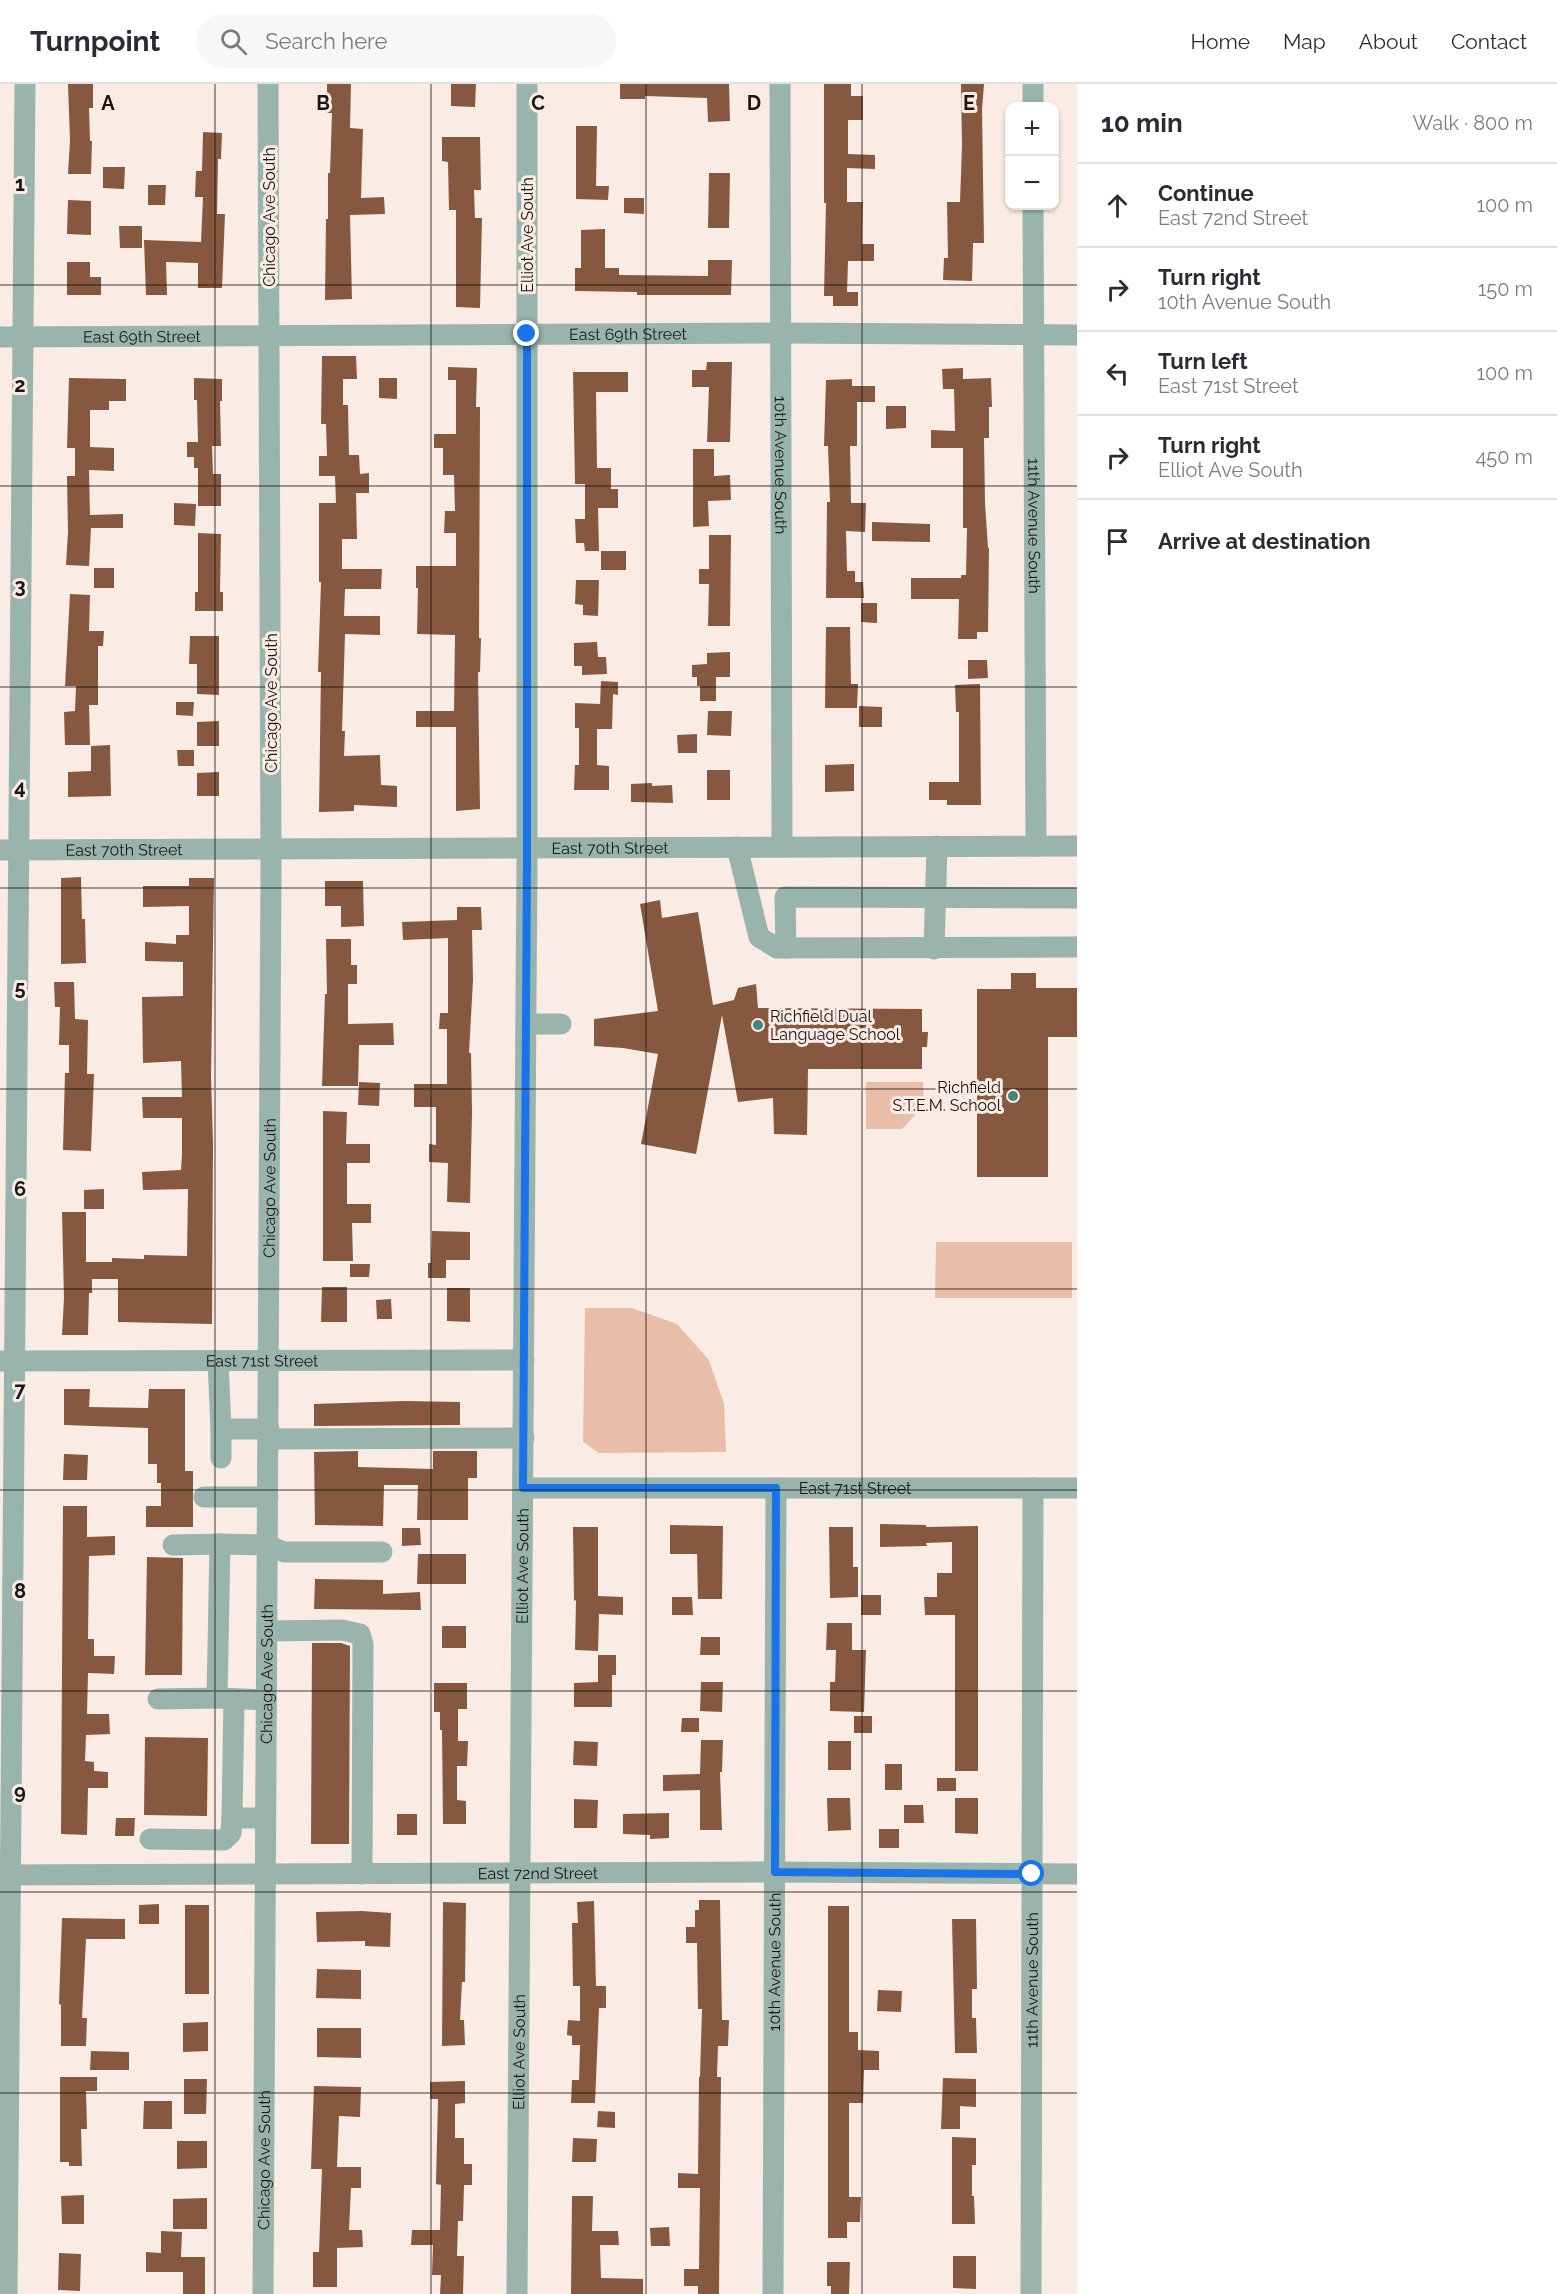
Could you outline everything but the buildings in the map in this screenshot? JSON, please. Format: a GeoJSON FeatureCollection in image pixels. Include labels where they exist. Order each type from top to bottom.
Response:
{"type":"FeatureCollection","features":[{"type":"Feature","properties":{"kind":"street"},"geometry":{"type":"LineString","coordinates":[[7,2294],[5,1875],[10,850],[23,337],[25,84]]}},
{"type":"Feature","properties":{"kind":"street","name":"Chicago Ave South"},"geometry":{"type":"LineString","coordinates":[[263,2294],[271,848],[268,84]]}},
{"type":"Feature","properties":{"kind":"street","name":"Elliot Ave South"},"geometry":{"type":"LineString","coordinates":[[518,2294],[527,847],[527,84]]}},
{"type":"Feature","properties":{"kind":"street","name":"10th Avenue South"},"geometry":{"type":"LineString","coordinates":[[780,84],[782,847]]}},
{"type":"Feature","properties":{"kind":"street"},"geometry":{"type":"LineString","coordinates":[[1033,84],[1033,102]]}},
{"type":"Feature","properties":{"kind":"street","name":"11th Avenue South"},"geometry":{"type":"LineString","coordinates":[[1033,210],[1036,846]]}},
{"type":"Feature","properties":{"kind":"street","name":"East 69th Street"},"geometry":{"type":"LineString","coordinates":[[0,337],[780,333],[1077,335]]}},
{"type":"Feature","properties":{"kind":"street"},"geometry":{"type":"LineString","coordinates":[[934,949],[937,846]]}},
{"type":"Feature","properties":{"kind":"street","name":"East 70th Street"},"geometry":{"type":"LineString","coordinates":[[10,850],[1077,846]]}},
{"type":"Feature","properties":{"kind":"street"},"geometry":{"type":"LineString","coordinates":[[737,847],[759,937],[777,948],[1077,947]]}},
{"type":"Feature","properties":{"kind":"street"},"geometry":{"type":"LineString","coordinates":[[786,948],[785,897],[1077,898]]}},
{"type":"Feature","properties":{"kind":"street"},"geometry":{"type":"LineString","coordinates":[[526,1024],[561,1024]]}},
{"type":"Feature","properties":{"kind":"street","name":"East 71st Street"},"geometry":{"type":"LineString","coordinates":[[7,1361],[524,1360]]}},
{"type":"Feature","properties":{"kind":"street"},"geometry":{"type":"LineString","coordinates":[[218,1361],[221,1458]]}},
{"type":"Feature","properties":{"kind":"street"},"geometry":{"type":"LineString","coordinates":[[221,1429],[268,1434],[524,1438]]}},
{"type":"Feature","properties":{"kind":"street","name":"East 71st Street"},"geometry":{"type":"LineString","coordinates":[[523,1488],[1077,1488]]}},
{"type":"Feature","properties":{"kind":"street","name":"10th Avenue South"},"geometry":{"type":"LineString","coordinates":[[773,2294],[776,1488]]}},
{"type":"Feature","properties":{"kind":"street","name":"11th Avenue South"},"geometry":{"type":"LineString","coordinates":[[1030,2294],[1033,1488]]}},
{"type":"Feature","properties":{"kind":"street"},"geometry":{"type":"LineString","coordinates":[[204,1497],[268,1497]]}},
{"type":"Feature","properties":{"kind":"street"},"geometry":{"type":"LineString","coordinates":[[150,1839],[224,1840],[231,1833],[233,1744],[225,1699],[220,1544]]}},
{"type":"Feature","properties":{"kind":"street"},"geometry":{"type":"LineString","coordinates":[[173,1545],[268,1545],[284,1552],[382,1552]]}},
{"type":"Feature","properties":{"kind":"street"},"geometry":{"type":"LineString","coordinates":[[267,1631],[342,1630],[360,1634],[363,1644],[362,1874]]}},
{"type":"Feature","properties":{"kind":"street"},"geometry":{"type":"LineString","coordinates":[[158,1699],[267,1700]]}},
{"type":"Feature","properties":{"kind":"street"},"geometry":{"type":"LineString","coordinates":[[233,1744],[266,1745]]}},
{"type":"Feature","properties":{"kind":"street"},"geometry":{"type":"LineString","coordinates":[[232,1818],[266,1818]]}},
{"type":"Feature","properties":{"kind":"street","name":"East 72nd Street"},"geometry":{"type":"LineString","coordinates":[[5,1875],[775,1872],[1077,1874]]}},
{"type":"Feature","properties":{"kind":"shaded area"},"geometry":{"type":"Polygon","coordinates":[[[866,1082],[923,1082],[924,1105],[902,1129],[866,1129],[866,1082]]]}},
{"type":"Feature","properties":{"kind":"shaded area"},"geometry":{"type":"Polygon","coordinates":[[[936,1242],[1072,1242],[1072,1298],[935,1298],[936,1242]]]}},
{"type":"Feature","properties":{"kind":"shaded area"},"geometry":{"type":"Polygon","coordinates":[[[585,1308],[632,1308],[677,1324],[709,1360],[724,1404],[726,1452],[599,1453],[583,1442],[585,1308]]]}},
{"type":"Feature","properties":{"kind":"place","name":"Richfield Dual Language School"},"geometry":{"type":"Point","coordinates":[758,1025]}},
{"type":"Feature","properties":{"kind":"place","name":"Richfield S.T.E.M. School"},"geometry":{"type":"Point","coordinates":[1013,1096]}},
{"type":"Feature","properties":{"kind":"route"},"geometry":{"type":"LineString","coordinates":[[527,334],[527,860],[523,1488],[776,1488],[775,1872],[1032,1874]]}}]}
